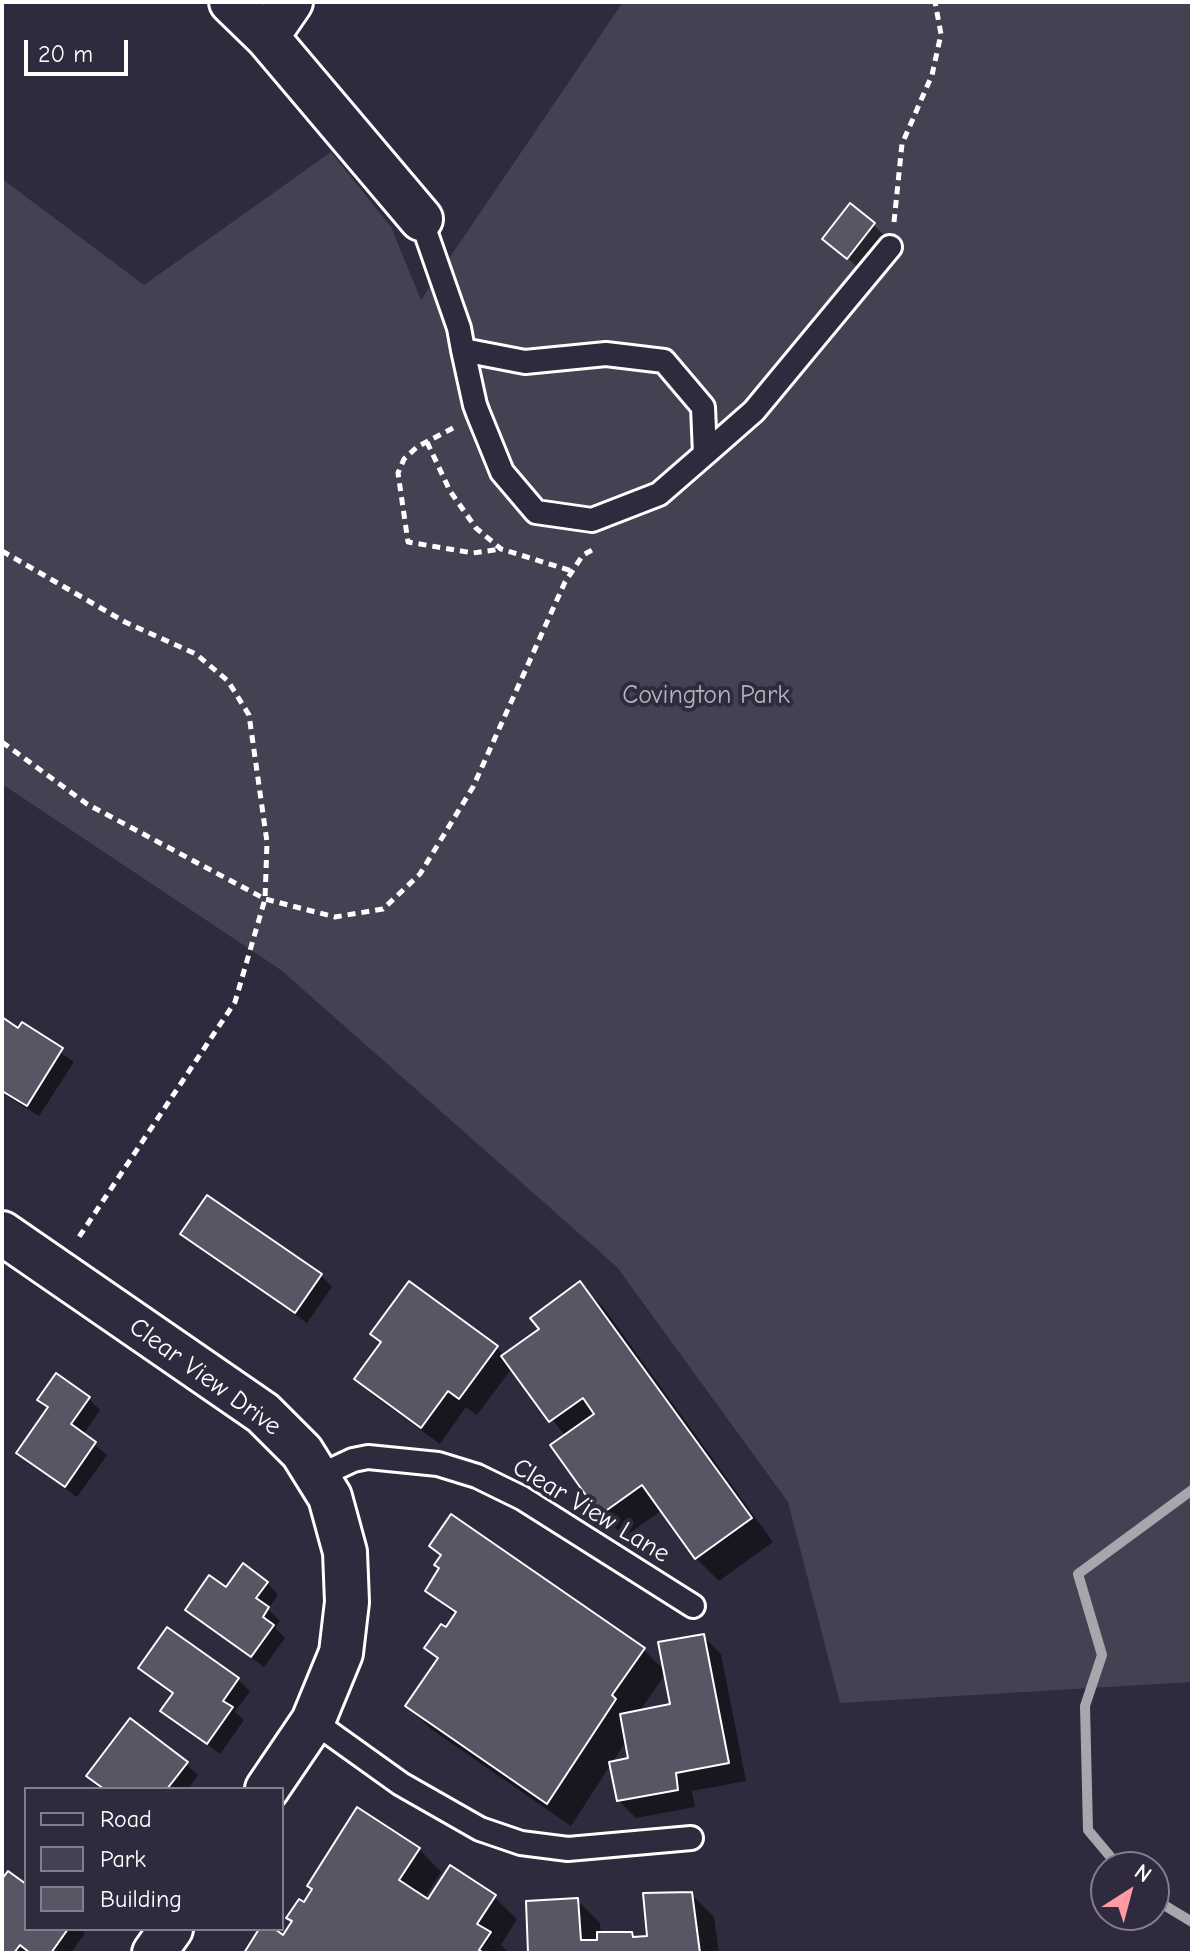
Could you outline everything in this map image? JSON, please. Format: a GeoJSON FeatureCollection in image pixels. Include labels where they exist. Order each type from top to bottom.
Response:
{"type":"FeatureCollection","features":[{"type":"Feature","properties":{"kind":"street"},"geometry":{"type":"LineString","coordinates":[[231,2],[267,37],[421,219]]}},
{"type":"Feature","properties":{"kind":"street"},"geometry":{"type":"LineString","coordinates":[[267,37],[291,2]]}},
{"type":"Feature","properties":{"kind":"street","name":"Clear View Drive"},"geometry":{"type":"LineString","coordinates":[[2,1233],[263,1413],[302,1452],[330,1497],[345,1552],[347,1602],[341,1653],[313,1721],[268,1787]]}},
{"type":"Feature","properties":{"kind":"lane"},"geometry":{"type":"LineString","coordinates":[[421,219],[459,328],[478,413],[502,472],[536,512],[592,520],[659,494],[754,411],[892,241]]}},
{"type":"Feature","properties":{"kind":"lane"},"geometry":{"type":"LineString","coordinates":[[463,350],[525,362],[606,354],[664,361],[703,407],[705,454]]}},
{"type":"Feature","properties":{"kind":"lane","name":"Clear View Lane"},"geometry":{"type":"LineString","coordinates":[[319,1476],[353,1460],[368,1457],[438,1464],[477,1476],[522,1498],[693,1606]]}},
{"type":"Feature","properties":{"kind":"lane"},"geometry":{"type":"LineString","coordinates":[[313,1721],[401,1784],[480,1829],[521,1843],[568,1849],[691,1838]]}},
{"type":"Feature","properties":{"kind":"path"},"geometry":{"type":"LineString","coordinates":[[892,241],[902,144],[932,75],[941,34],[935,2]]}},
{"type":"Feature","properties":{"kind":"path"},"geometry":{"type":"LineString","coordinates":[[478,413],[404,459],[398,473],[408,542],[473,553],[501,549]]}},
{"type":"Feature","properties":{"kind":"path"},"geometry":{"type":"LineString","coordinates":[[427,442],[450,491],[476,528],[501,549],[572,571]]}},
{"type":"Feature","properties":{"kind":"path"},"geometry":{"type":"LineString","coordinates":[[2,742],[87,804],[265,899],[335,917],[383,909],[420,874],[473,787],[572,571],[583,555],[603,544]]}},
{"type":"Feature","properties":{"kind":"path"},"geometry":{"type":"LineString","coordinates":[[2,551],[125,622],[196,654],[228,681],[249,715],[267,842],[265,899],[235,1002],[56,1271]]}},
{"type":"Feature","properties":{"kind":"green space","name":"Covington Park"},"geometry":{"type":"Polygon","coordinates":[[[623,2],[1192,2],[1192,1682],[840,1703],[788,1502],[617,1267],[281,970],[2,784],[2,179],[144,285],[331,152],[391,227],[421,300],[623,2]]]}},
{"type":"Feature","properties":{"kind":"building"},"geometry":{"type":"Polygon","coordinates":[[[850,203],[875,223],[847,259],[822,239],[850,203]]]}},
{"type":"Feature","properties":{"kind":"building"},"geometry":{"type":"Polygon","coordinates":[[[2,1017],[18,1028],[22,1022],[63,1048],[27,1106],[2,1091],[2,1017]]]}},
{"type":"Feature","properties":{"kind":"building"},"geometry":{"type":"Polygon","coordinates":[[[207,1195],[322,1274],[295,1313],[180,1234],[207,1195]]]}},
{"type":"Feature","properties":{"kind":"building"},"geometry":{"type":"Polygon","coordinates":[[[409,1281],[498,1346],[459,1399],[448,1391],[421,1428],[354,1379],[381,1342],[370,1334],[409,1281]]]}},
{"type":"Feature","properties":{"kind":"building"},"geometry":{"type":"Polygon","coordinates":[[[580,1281],[752,1518],[695,1559],[642,1485],[600,1515],[550,1445],[594,1414],[583,1398],[549,1422],[501,1356],[539,1329],[530,1318],[580,1281]]]}},
{"type":"Feature","properties":{"kind":"building"},"geometry":{"type":"Polygon","coordinates":[[[56,1373],[90,1397],[71,1424],[96,1442],[65,1487],[16,1453],[48,1407],[37,1400],[56,1373]]]}},
{"type":"Feature","properties":{"kind":"building"},"geometry":{"type":"Polygon","coordinates":[[[451,1514],[645,1648],[612,1695],[616,1699],[547,1804],[405,1706],[438,1658],[424,1648],[441,1624],[446,1627],[456,1612],[425,1591],[439,1568],[434,1565],[441,1555],[429,1546],[451,1514]]]}},
{"type":"Feature","properties":{"kind":"building"},"geometry":{"type":"Polygon","coordinates":[[[243,1563],[268,1582],[256,1598],[269,1607],[263,1617],[274,1625],[251,1657],[185,1610],[209,1575],[226,1587],[243,1563]]]}},
{"type":"Feature","properties":{"kind":"building"},"geometry":{"type":"Polygon","coordinates":[[[167,1627],[239,1678],[223,1701],[233,1707],[207,1744],[160,1711],[173,1693],[138,1668],[167,1627]]]}},
{"type":"Feature","properties":{"kind":"building"},"geometry":{"type":"Polygon","coordinates":[[[704,1634],[729,1763],[676,1773],[678,1790],[617,1801],[609,1762],[628,1758],[620,1714],[670,1704],[658,1642],[704,1634]]]}},
{"type":"Feature","properties":{"kind":"building"},"geometry":{"type":"Polygon","coordinates":[[[130,1718],[188,1762],[169,1787],[101,1787],[86,1776],[130,1718]]]}},
{"type":"Feature","properties":{"kind":"building"},"geometry":{"type":"Polygon","coordinates":[[[357,1807],[420,1848],[399,1880],[428,1899],[450,1865],[496,1895],[477,1924],[491,1932],[479,1950],[484,1953],[244,1953],[258,1931],[278,1931],[283,1935],[292,1921],[286,1918],[299,1899],[304,1902],[312,1889],[307,1886],[357,1807]]]}},
{"type":"Feature","properties":{"kind":"building"},"geometry":{"type":"Polygon","coordinates":[[[8,1871],[24,1883],[24,1931],[67,1931],[51,1953],[30,1953],[20,1945],[14,1953],[2,1953],[2,1879],[8,1871]]]}},
{"type":"Feature","properties":{"kind":"building"},"geometry":{"type":"Polygon","coordinates":[[[692,1892],[700,1953],[528,1953],[526,1901],[578,1898],[581,1940],[597,1940],[597,1932],[632,1932],[633,1937],[647,1936],[643,1893],[692,1892]]]}},
{"type":"Feature","properties":{"kind":"waterway"},"geometry":{"type":"LineString","coordinates":[[1106,1851],[1088,1830],[1085,1706],[1102,1655],[1078,1574],[1192,1490]]}},
{"type":"Feature","properties":{"kind":"waterway"},"geometry":{"type":"LineString","coordinates":[[1170,1909],[1192,1922]]}}]}
